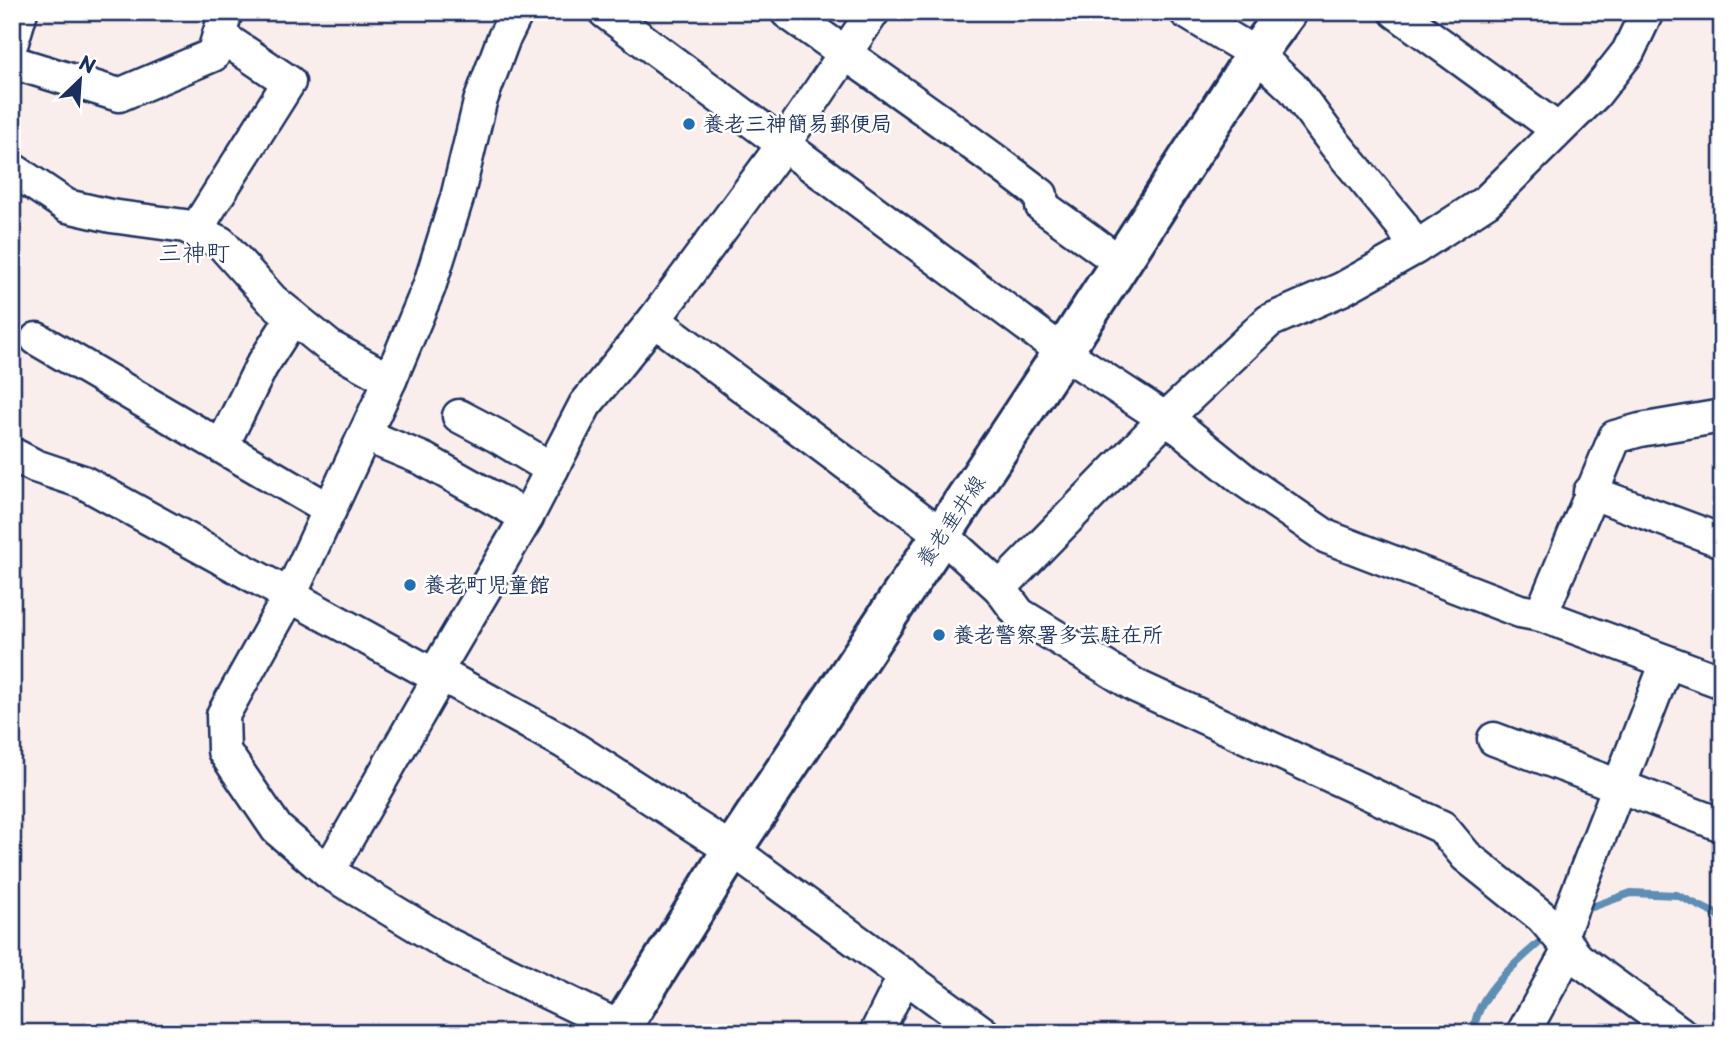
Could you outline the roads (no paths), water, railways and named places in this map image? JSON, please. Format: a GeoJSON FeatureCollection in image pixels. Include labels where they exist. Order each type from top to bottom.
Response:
{"type":"FeatureCollection","features":[{"type":"Feature","properties":{"kind":"main road","name":"養老垂井線"},"geometry":{"type":"LineString","coordinates":[[620,1030],[732,850],[1063,352],[1256,54],[1287,12]]}},
{"type":"Feature","properties":{"kind":"street"},"geometry":{"type":"LineString","coordinates":[[12,42],[21,12]]}},
{"type":"Feature","properties":{"kind":"street"},"geometry":{"type":"LineString","coordinates":[[517,12],[503,40],[480,103],[457,198],[429,287],[390,380],[290,595],[223,715],[224,751],[277,828],[328,873],[452,946],[620,1030]]}},
{"type":"Feature","properties":{"kind":"street"},"geometry":{"type":"LineString","coordinates":[[605,12],[1063,352],[1181,429],[1244,481],[1326,537],[1520,611],[1541,615],[1722,682]]}},
{"type":"Feature","properties":{"kind":"street"},"geometry":{"type":"LineString","coordinates":[[788,12],[1041,195],[1042,206],[1121,263]]}},
{"type":"Feature","properties":{"kind":"street"},"geometry":{"type":"LineString","coordinates":[[328,873],[434,687],[433,675],[527,516],[585,405],[654,320],[783,145],[873,12]]}},
{"type":"Feature","properties":{"kind":"street"},"geometry":{"type":"LineString","coordinates":[[1186,12],[1256,54],[1294,89],[1401,225],[1415,248]]}},
{"type":"Feature","properties":{"kind":"street"},"geometry":{"type":"LineString","coordinates":[[1396,12],[1557,129]]}},
{"type":"Feature","properties":{"kind":"street"},"geometry":{"type":"LineString","coordinates":[[1000,588],[1165,419],[1269,321],[1342,289],[1415,248],[1487,201],[1595,94],[1628,52],[1647,12]]}},
{"type":"Feature","properties":{"kind":"street"},"geometry":{"type":"LineString","coordinates":[[12,62],[118,95],[213,55],[223,24],[289,82],[195,231]]}},
{"type":"Feature","properties":{"kind":"street"},"geometry":{"type":"LineString","coordinates":[[12,169],[67,206],[111,216],[185,226],[221,243],[272,300],[330,347],[390,380]]}},
{"type":"Feature","properties":{"kind":"street"},"geometry":{"type":"LineString","coordinates":[[222,446],[261,367],[293,317]]}},
{"type":"Feature","properties":{"kind":"street"},"geometry":{"type":"LineString","coordinates":[[654,320],[942,535],[1000,588],[1019,614],[1136,686],[1442,827],[1466,856],[1542,917],[1578,959],[1680,1033]]}},
{"type":"Feature","properties":{"kind":"street"},"geometry":{"type":"LineString","coordinates":[[37,339],[330,510]]}},
{"type":"Feature","properties":{"kind":"street"},"geometry":{"type":"LineString","coordinates":[[459,416],[552,469]]}},
{"type":"Feature","properties":{"kind":"street"},"geometry":{"type":"LineString","coordinates":[[1541,615],[1590,492],[1615,438],[1640,430],[1722,416]]}},
{"type":"Feature","properties":{"kind":"street"},"geometry":{"type":"LineString","coordinates":[[12,433],[48,455],[56,473]]}},
{"type":"Feature","properties":{"kind":"street"},"geometry":{"type":"LineString","coordinates":[[365,435],[423,459],[527,516]]}},
{"type":"Feature","properties":{"kind":"street"},"geometry":{"type":"LineString","coordinates":[[12,454],[35,466],[83,482],[433,675],[453,681],[564,742],[732,850],[982,1033]]}},
{"type":"Feature","properties":{"kind":"street"},"geometry":{"type":"LineString","coordinates":[[1590,492],[1722,541]]}},
{"type":"Feature","properties":{"kind":"street"},"geometry":{"type":"LineString","coordinates":[[1523,1033],[1565,942],[1619,786],[1667,662]]}},
{"type":"Feature","properties":{"kind":"street"},"geometry":{"type":"LineString","coordinates":[[1494,739],[1722,825]]}},
{"type":"Feature","properties":{"kind":"street"},"geometry":{"type":"LineString","coordinates":[[876,1033],[905,975]]}},
{"type":"Feature","properties":{"kind":"waterway"},"geometry":{"type":"LineString","coordinates":[[1581,911],[1631,893],[1677,895],[1722,917]]}},
{"type":"Feature","properties":{"kind":"waterway"},"geometry":{"type":"LineString","coordinates":[[1474,1033],[1476,1019],[1490,991],[1548,935]]}},
{"type":"Feature","properties":{"kind":"place","name":"養老三神簡易郵便局"},"geometry":{"type":"Point","coordinates":[689,124]}},
{"type":"Feature","properties":{"kind":"place","name":"養老町児童館"},"geometry":{"type":"Point","coordinates":[410,585]}},
{"type":"Feature","properties":{"kind":"place","name":"養老警察署多芸駐在所"},"geometry":{"type":"Point","coordinates":[939,635]}},
{"type":"Feature","properties":{"kind":"district","name":"三神町"},"geometry":{"type":"Point","coordinates":[194,253]}}]}
